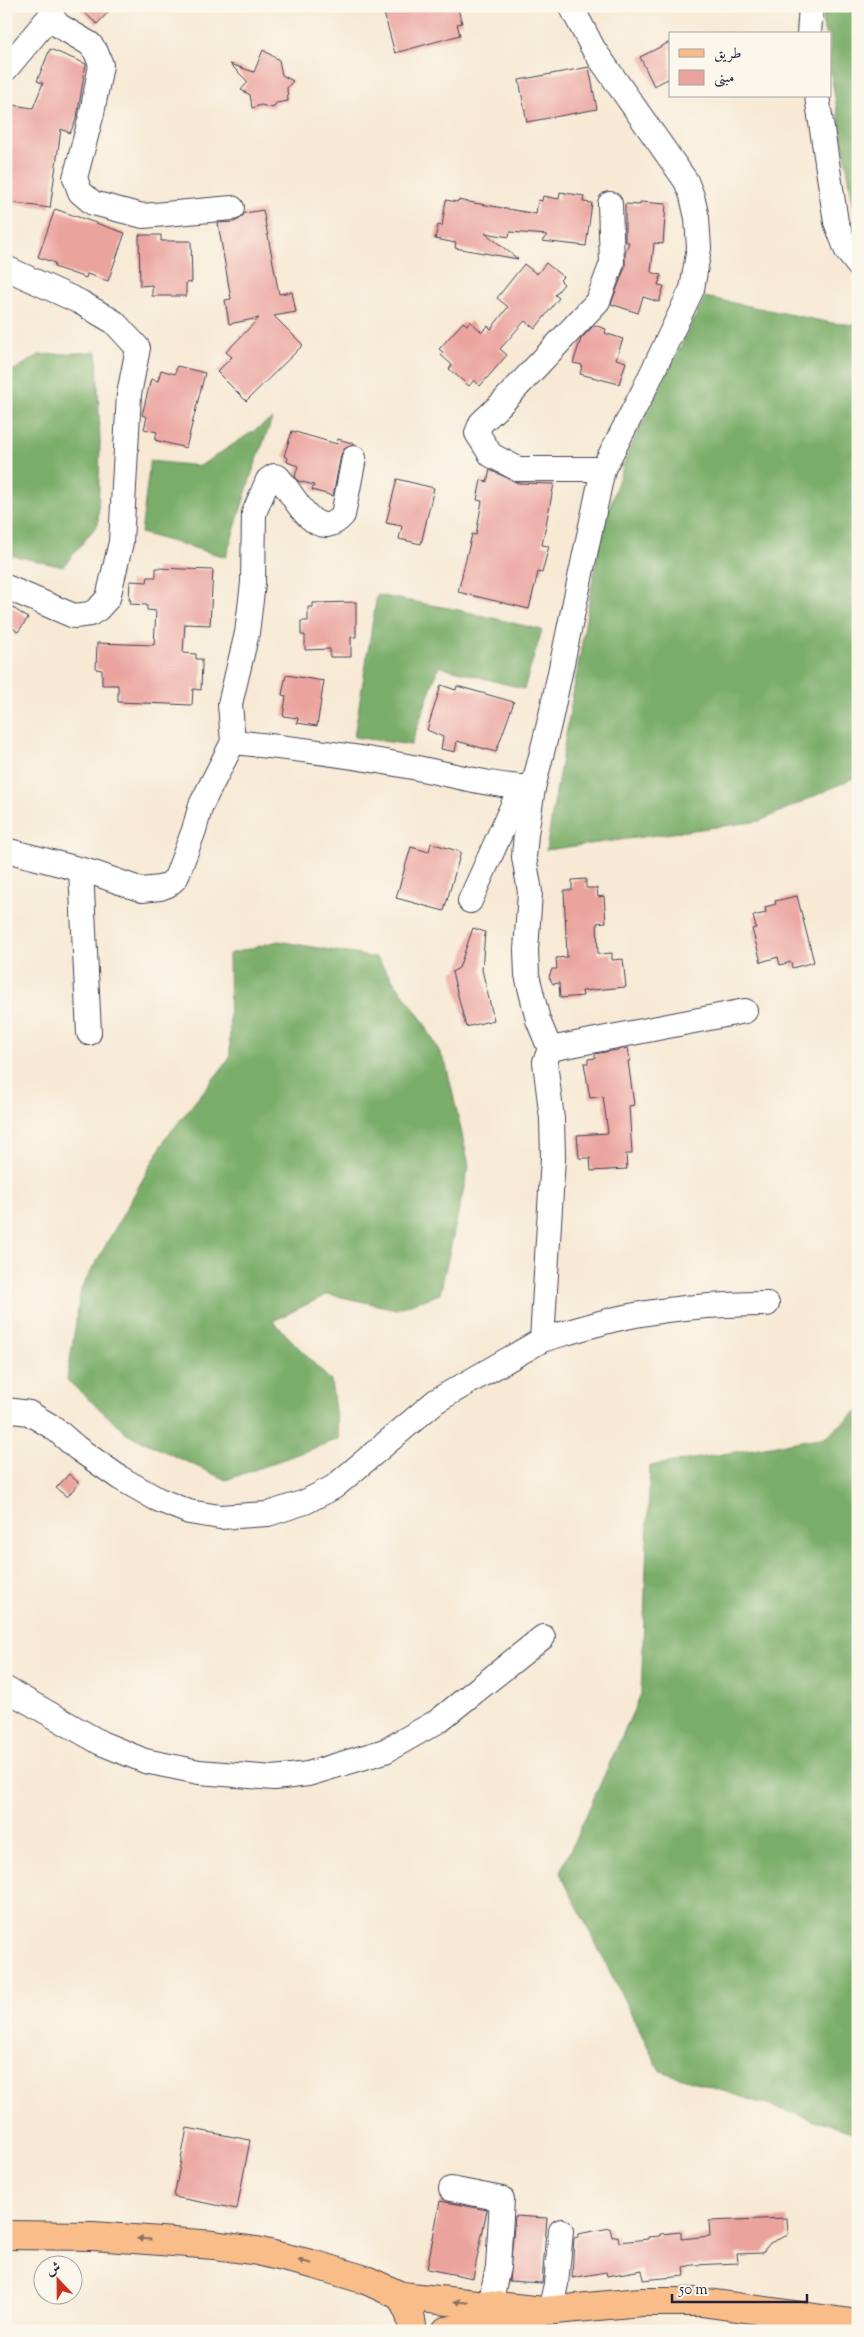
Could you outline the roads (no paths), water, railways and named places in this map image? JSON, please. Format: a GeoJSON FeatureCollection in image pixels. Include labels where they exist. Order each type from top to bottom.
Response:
{"type":"FeatureCollection","features":[{"type":"Feature","properties":{"kind":"main road"},"geometry":{"type":"LineString","coordinates":[[6,2235],[93,2236],[214,2245],[257,2251],[316,2265],[366,2280],[401,2296],[547,2311]]}},
{"type":"Feature","properties":{"kind":"main road"},"geometry":{"type":"LineString","coordinates":[[401,2296],[410,2315],[413,2331]]}},
{"type":"Feature","properties":{"kind":"main road"},"geometry":{"type":"LineString","coordinates":[[446,2331],[547,2311],[641,2302],[700,2302],[804,2326],[858,2324]]}},
{"type":"Feature","properties":{"kind":"street"},"geometry":{"type":"LineString","coordinates":[[542,1340],[553,1158],[552,1119],[545,1062],[550,1049],[538,1020],[527,975],[526,950],[530,892],[524,857],[527,787],[603,469],[643,392],[692,289],[699,248],[697,218],[686,181],[594,50],[571,6]]}},
{"type":"Feature","properties":{"kind":"street"},"geometry":{"type":"LineString","coordinates":[[809,32],[811,6]]}},
{"type":"Feature","properties":{"kind":"street"},"geometry":{"type":"LineString","coordinates":[[6,69],[52,11],[58,24],[90,44],[96,52],[101,65],[92,113],[75,178],[76,186],[83,196],[93,203],[142,216],[232,208]]}},
{"type":"Feature","properties":{"kind":"street"},"geometry":{"type":"LineString","coordinates":[[817,98],[836,222],[840,237],[847,251],[858,265]]}},
{"type":"Feature","properties":{"kind":"street"},"geometry":{"type":"LineString","coordinates":[[603,469],[518,469],[491,455],[477,433],[481,423],[598,301],[612,263],[610,204]]}},
{"type":"Feature","properties":{"kind":"street"},"geometry":{"type":"LineString","coordinates":[[6,268],[80,302],[114,322],[138,348],[129,394],[121,542],[108,598],[98,609],[90,614],[74,616],[6,587]]}},
{"type":"Feature","properties":{"kind":"street"},"geometry":{"type":"LineString","coordinates":[[6,850],[80,870],[142,890],[155,890],[168,885],[176,878],[201,805],[234,742],[230,704],[247,633],[253,583],[254,513],[259,499],[268,480],[274,476],[278,477],[300,509],[309,517],[328,525],[337,522],[343,515],[354,458]]}},
{"type":"Feature","properties":{"kind":"street"},"geometry":{"type":"LineString","coordinates":[[234,742],[310,750],[421,768],[509,787],[527,787]]}},
{"type":"Feature","properties":{"kind":"street"},"geometry":{"type":"LineString","coordinates":[[470,901],[527,787]]}},
{"type":"Feature","properties":{"kind":"street"},"geometry":{"type":"LineString","coordinates":[[80,870],[89,1033]]}},
{"type":"Feature","properties":{"kind":"street"},"geometry":{"type":"LineString","coordinates":[[550,1049],[745,1011]]}},
{"type":"Feature","properties":{"kind":"street"},"geometry":{"type":"LineString","coordinates":[[6,1410],[29,1413],[54,1428],[77,1448],[120,1478],[157,1499],[189,1512],[220,1517],[268,1514],[305,1502],[334,1487],[436,1401],[542,1340],[616,1319],[655,1312],[696,1307],[767,1304]]}},
{"type":"Feature","properties":{"kind":"street"},"geometry":{"type":"LineString","coordinates":[[6,1690],[101,1744],[145,1761],[199,1772],[274,1778],[308,1774],[385,1751],[438,1721],[543,1637]]}},
{"type":"Feature","properties":{"kind":"street"},"geometry":{"type":"LineString","coordinates":[[451,2190],[502,2199],[498,2267],[490,2305]]}},
{"type":"Feature","properties":{"kind":"street"},"geometry":{"type":"LineString","coordinates":[[547,2311],[556,2284],[562,2231]]}}]}
